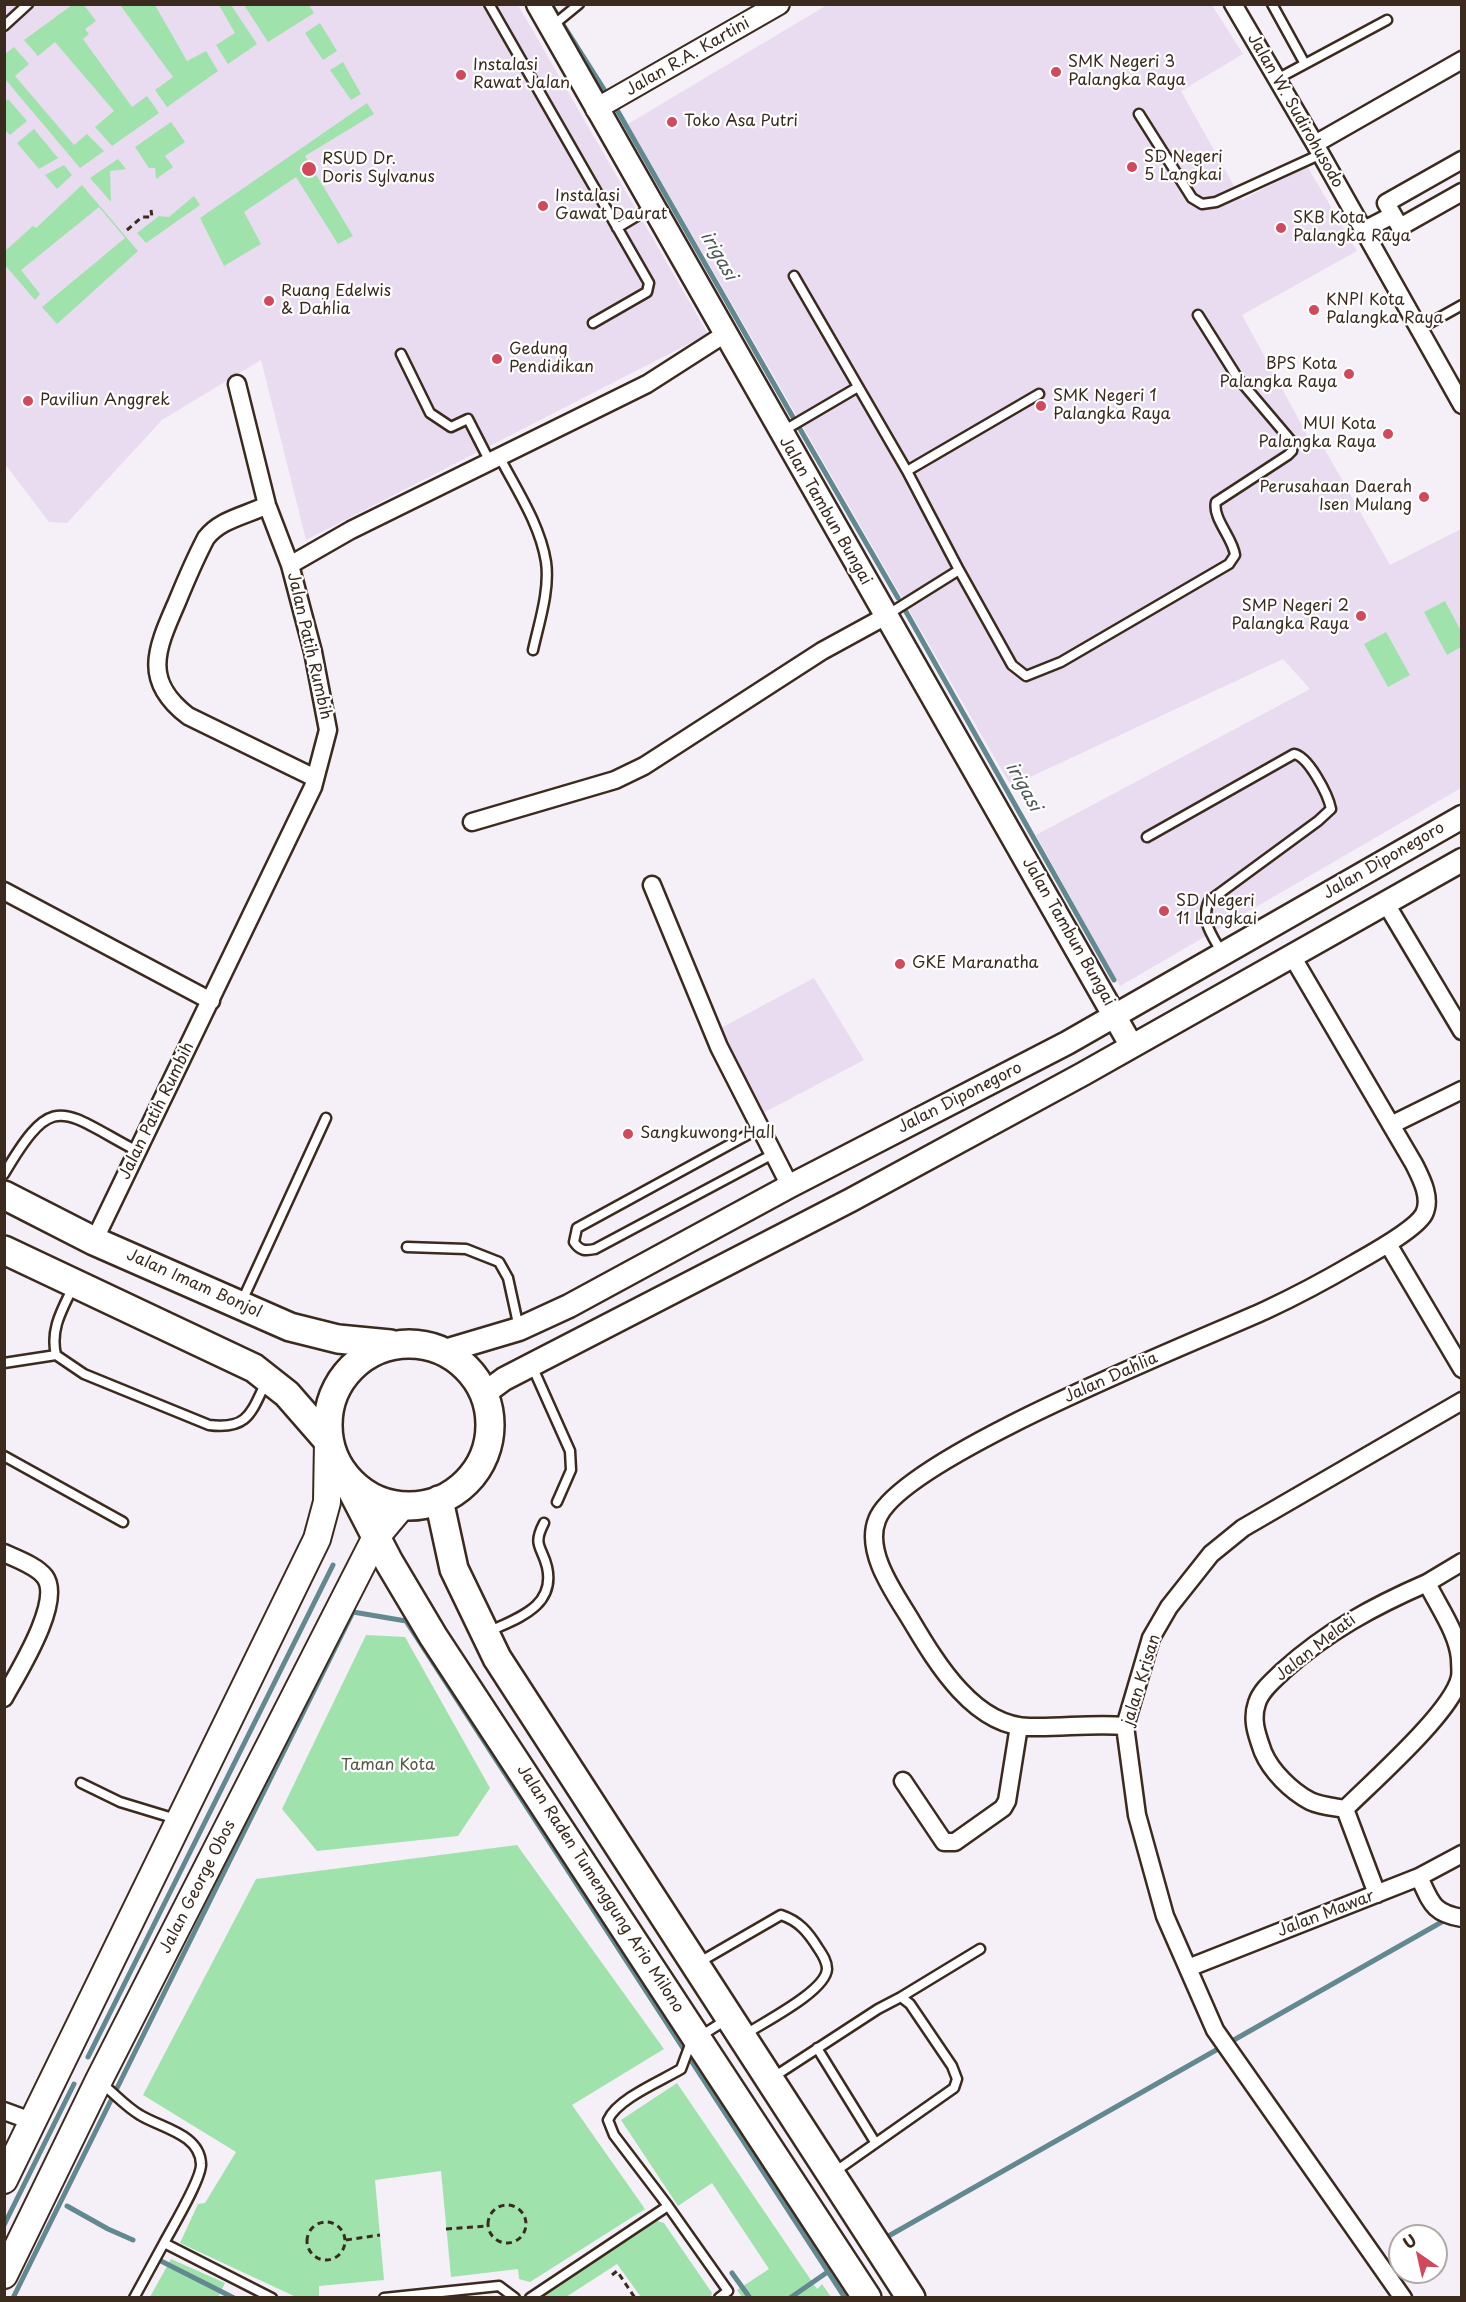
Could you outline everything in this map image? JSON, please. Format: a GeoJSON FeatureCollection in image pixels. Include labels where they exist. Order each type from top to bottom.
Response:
{"type":"FeatureCollection","features":[{"type":"Feature","properties":{"kind":"highway","name":"Jalan Imam Bonjol"},"geometry":{"type":"LineString","coordinates":[[4,1195],[94,1240],[240,1305],[310,1333],[392,1344]]}},
{"type":"Feature","properties":{"kind":"highway"},"geometry":{"type":"LineString","coordinates":[[4,1250],[254,1368],[287,1394],[328,1442],[344,1475],[364,1493],[376,1500],[402,1506],[421,1505],[439,1500],[458,1490],[473,1475],[484,1456],[490,1435],[490,1414],[484,1393],[475,1376],[462,1361],[445,1351],[419,1343],[392,1344],[374,1350],[359,1360],[340,1380],[329,1405],[328,1442]]}},
{"type":"Feature","properties":{"kind":"highway","name":"Jalan Raden Tumenggung Ario Milono"},"geometry":{"type":"LineString","coordinates":[[344,1475],[376,1537],[433,1636],[695,2040],[867,2298]]}},
{"type":"Feature","properties":{"kind":"highway"},"geometry":{"type":"LineString","coordinates":[[439,1500],[454,1569],[497,1658],[911,2298]]}},
{"type":"Feature","properties":{"kind":"highway"},"geometry":{"type":"LineString","coordinates":[[465,1683],[497,1658]]}},
{"type":"Feature","properties":{"kind":"main road","name":"Jalan Tambun Bungai"},"geometry":{"type":"LineString","coordinates":[[538,4],[1131,1045]]}},
{"type":"Feature","properties":{"kind":"main road","name":"Jalan Diponegoro"},"geometry":{"type":"LineString","coordinates":[[445,1351],[519,1329],[569,1306],[790,1186],[1115,1016],[1461,817]]}},
{"type":"Feature","properties":{"kind":"main road"},"geometry":{"type":"LineString","coordinates":[[484,1393],[532,1364],[851,1200],[1461,860]]}},
{"type":"Feature","properties":{"kind":"main road"},"geometry":{"type":"LineString","coordinates":[[4,2180],[317,1539],[327,1502],[328,1442]]}},
{"type":"Feature","properties":{"kind":"main road","name":"Jalan George Obos"},"geometry":{"type":"LineString","coordinates":[[4,2275],[104,2084],[376,1537],[402,1506]]}},
{"type":"Feature","properties":{"kind":"main road"},"geometry":{"type":"LineString","coordinates":[[63,2061],[104,2084]]}},
{"type":"Feature","properties":{"kind":"street","name":"Jalan R.A. Kartini"},"geometry":{"type":"LineString","coordinates":[[596,109],[779,4]]}},
{"type":"Feature","properties":{"kind":"street","name":"Jalan W. Sudirohusodo"},"geometry":{"type":"LineString","coordinates":[[1233,4],[1318,149],[1461,405]]}},
{"type":"Feature","properties":{"kind":"street"},"geometry":{"type":"LineString","coordinates":[[1318,149],[1461,60]]}},
{"type":"Feature","properties":{"kind":"street"},"geometry":{"type":"LineString","coordinates":[[1461,160],[1386,203],[1400,227],[1461,192]]}},
{"type":"Feature","properties":{"kind":"street"},"geometry":{"type":"LineString","coordinates":[[1364,230],[1393,214]]}},
{"type":"Feature","properties":{"kind":"street","name":"Jalan Patih Rumbih"},"geometry":{"type":"LineString","coordinates":[[94,1240],[211,1001],[315,778],[328,730],[290,565],[351,530],[647,384],[725,334]]}},
{"type":"Feature","properties":{"kind":"street"},"geometry":{"type":"LineString","coordinates":[[237,384],[267,505],[290,565]]}},
{"type":"Feature","properties":{"kind":"street"},"geometry":{"type":"LineString","coordinates":[[267,505],[215,526],[206,538],[159,645],[156,666],[160,685],[171,703],[188,716],[315,778]]}},
{"type":"Feature","properties":{"kind":"street"},"geometry":{"type":"LineString","coordinates":[[472,822],[615,780],[644,766],[822,651],[886,616]]}},
{"type":"Feature","properties":{"kind":"street"},"geometry":{"type":"LineString","coordinates":[[652,885],[719,1047],[790,1186]]}},
{"type":"Feature","properties":{"kind":"street"},"geometry":{"type":"LineString","coordinates":[[4,891],[211,1001]]}},
{"type":"Feature","properties":{"kind":"street"},"geometry":{"type":"LineString","coordinates":[[1385,902],[1461,1031]]}},
{"type":"Feature","properties":{"kind":"street","name":"Jalan Dahlia"},"geometry":{"type":"LineString","coordinates":[[1125,1726],[1093,1723],[1019,1726],[995,1717],[972,1701],[929,1651],[891,1587],[875,1542],[877,1520],[891,1499],[933,1469],[1020,1419],[1267,1310],[1388,1244],[1424,1215],[1427,1201],[1424,1185],[1414,1164],[1292,956]]}},
{"type":"Feature","properties":{"kind":"street"},"geometry":{"type":"LineString","coordinates":[[1391,1125],[1461,1090]]}},
{"type":"Feature","properties":{"kind":"street"},"geometry":{"type":"LineString","coordinates":[[1388,1244],[1461,1369]]}},
{"type":"Feature","properties":{"kind":"street","name":"jalan Krisan"},"geometry":{"type":"LineString","coordinates":[[1402,2298],[1218,2035],[1165,1916],[1152,1878],[1137,1815],[1125,1726],[1151,1638],[1169,1607],[1211,1554],[1243,1528],[1461,1401]]}},
{"type":"Feature","properties":{"kind":"street"},"geometry":{"type":"LineString","coordinates":[[4,1553],[45,1576],[50,1589],[42,1625],[4,1698]]}},
{"type":"Feature","properties":{"kind":"street","name":"Jalan Melati"},"geometry":{"type":"LineString","coordinates":[[1345,1809],[1311,1802],[1276,1773],[1267,1760],[1257,1736],[1254,1720],[1257,1701],[1270,1684],[1297,1659],[1338,1627],[1461,1562]]}},
{"type":"Feature","properties":{"kind":"street"},"geometry":{"type":"LineString","coordinates":[[1377,1894],[1345,1809],[1433,1719],[1451,1696],[1460,1678],[1460,1657],[1454,1637],[1427,1582]]}},
{"type":"Feature","properties":{"kind":"street"},"geometry":{"type":"LineString","coordinates":[[903,1781],[944,1842],[955,1842],[995,1815],[1007,1801],[1019,1726]]}},
{"type":"Feature","properties":{"kind":"street","name":"Jalan Mawar"},"geometry":{"type":"LineString","coordinates":[[1188,1968],[1419,1877],[1461,1854]]}},
{"type":"Feature","properties":{"kind":"street"},"geometry":{"type":"LineString","coordinates":[[1419,1877],[1435,1908],[1461,1918]]}},
{"type":"Feature","properties":{"kind":"street"},"geometry":{"type":"LineString","coordinates":[[4,2111],[34,2122]]}},
{"type":"Feature","properties":{"kind":"lane"},"geometry":{"type":"LineString","coordinates":[[4,26],[28,4]]}},
{"type":"Feature","properties":{"kind":"lane"},"geometry":{"type":"LineString","coordinates":[[489,4],[649,288],[593,322]]}},
{"type":"Feature","properties":{"kind":"lane"},"geometry":{"type":"LineString","coordinates":[[551,27],[579,4]]}},
{"type":"Feature","properties":{"kind":"lane"},"geometry":{"type":"LineString","coordinates":[[1272,4],[1305,64]]}},
{"type":"Feature","properties":{"kind":"lane"},"geometry":{"type":"LineString","coordinates":[[1277,79],[1387,20]]}},
{"type":"Feature","properties":{"kind":"lane"},"geometry":{"type":"LineString","coordinates":[[1139,114],[1192,198],[1202,204],[1216,202],[1318,149]]}},
{"type":"Feature","properties":{"kind":"lane"},"geometry":{"type":"LineString","coordinates":[[617,228],[652,207]]}},
{"type":"Feature","properties":{"kind":"lane"},"geometry":{"type":"LineString","coordinates":[[794,276],[907,471],[1012,665],[1026,676],[1061,662],[1229,564],[1235,555],[1234,546],[1217,513],[1216,502],[1292,451],[1293,442],[1237,377],[1198,315]]}},
{"type":"Feature","properties":{"kind":"lane"},"geometry":{"type":"LineString","coordinates":[[1419,329],[1461,308]]}},
{"type":"Feature","properties":{"kind":"lane"},"geometry":{"type":"LineString","coordinates":[[400,354],[430,413],[451,428],[468,419],[539,534],[547,564],[544,597],[533,650]]}},
{"type":"Feature","properties":{"kind":"lane"},"geometry":{"type":"LineString","coordinates":[[780,432],[858,387]]}},
{"type":"Feature","properties":{"kind":"lane"},"geometry":{"type":"LineString","coordinates":[[907,471],[1039,393]]}},
{"type":"Feature","properties":{"kind":"lane"},"geometry":{"type":"LineString","coordinates":[[886,616],[959,570]]}},
{"type":"Feature","properties":{"kind":"lane"},"geometry":{"type":"LineString","coordinates":[[1147,837],[1294,754],[1305,759],[1328,798],[1331,808],[1318,821],[1209,901],[1204,913],[1206,922],[1222,953]]}},
{"type":"Feature","properties":{"kind":"lane"},"geometry":{"type":"LineString","coordinates":[[4,1174],[26,1136],[51,1115],[68,1115],[137,1151]]}},
{"type":"Feature","properties":{"kind":"lane"},"geometry":{"type":"LineString","coordinates":[[240,1305],[326,1118]]}},
{"type":"Feature","properties":{"kind":"lane"},"geometry":{"type":"LineString","coordinates":[[760,1128],[577,1228],[573,1234],[574,1242],[578,1248],[585,1251],[595,1249],[773,1154]]}},
{"type":"Feature","properties":{"kind":"lane"},"geometry":{"type":"LineString","coordinates":[[407,1247],[466,1250],[499,1262],[508,1278],[519,1329]]}},
{"type":"Feature","properties":{"kind":"lane"},"geometry":{"type":"LineString","coordinates":[[57,1355],[54,1328],[75,1283]]}},
{"type":"Feature","properties":{"kind":"lane"},"geometry":{"type":"LineString","coordinates":[[4,1363],[57,1355],[84,1374],[209,1425],[229,1428],[248,1416],[268,1379]]}},
{"type":"Feature","properties":{"kind":"lane"},"geometry":{"type":"LineString","coordinates":[[532,1364],[570,1451],[571,1470],[557,1502]]}},
{"type":"Feature","properties":{"kind":"lane"},"geometry":{"type":"LineString","coordinates":[[4,1456],[123,1522]]}},
{"type":"Feature","properties":{"kind":"lane"},"geometry":{"type":"LineString","coordinates":[[485,1634],[532,1612],[543,1600],[548,1587],[547,1566],[537,1546],[538,1535],[544,1523]]}},
{"type":"Feature","properties":{"kind":"lane"},"geometry":{"type":"LineString","coordinates":[[81,1783],[120,1802],[179,1821]]}},
{"type":"Feature","properties":{"kind":"lane"},"geometry":{"type":"LineString","coordinates":[[695,1965],[781,1915],[801,1924],[826,1962],[827,1971],[819,1987],[735,2028],[695,2040],[681,2069],[627,2100],[612,2112],[608,2120],[614,2135],[730,2294],[719,2298]]}},
{"type":"Feature","properties":{"kind":"lane"},"geometry":{"type":"LineString","coordinates":[[769,2080],[878,2009],[980,1948]]}},
{"type":"Feature","properties":{"kind":"lane"},"geometry":{"type":"LineString","coordinates":[[831,2175],[954,2088],[957,2079],[952,2066],[910,2004],[901,1997]]}},
{"type":"Feature","properties":{"kind":"lane"},"geometry":{"type":"LineString","coordinates":[[817,2048],[875,2142]]}},
{"type":"Feature","properties":{"kind":"lane"},"geometry":{"type":"LineString","coordinates":[[104,2084],[139,2114],[188,2139],[197,2150],[202,2166],[134,2298]]}},
{"type":"Feature","properties":{"kind":"lane"},"geometry":{"type":"LineString","coordinates":[[530,2298],[668,2206]]}},
{"type":"Feature","properties":{"kind":"lane"},"geometry":{"type":"LineString","coordinates":[[164,2243],[272,2298]]}},
{"type":"Feature","properties":{"kind":"lane"},"geometry":{"type":"LineString","coordinates":[[384,2298],[499,2286],[515,2298]]}},
{"type":"Feature","properties":{"kind":"path"},"geometry":{"type":"LineString","coordinates":[[127,230],[142,217],[152,217],[151,210]]}},
{"type":"Feature","properties":{"kind":"path"},"geometry":{"type":"LineString","coordinates":[[505,2204],[515,2206],[523,2212],[527,2222],[525,2233],[517,2241],[507,2243],[496,2241],[489,2232],[488,2226],[490,2214],[496,2207],[505,2204]]}},
{"type":"Feature","properties":{"kind":"path"},"geometry":{"type":"LineString","coordinates":[[324,2222],[334,2223],[342,2230],[346,2240],[344,2250],[336,2258],[326,2261],[316,2258],[308,2250],[306,2241],[309,2232],[316,2225],[324,2222]]}},
{"type":"Feature","properties":{"kind":"path"},"geometry":{"type":"LineString","coordinates":[[446,2229],[488,2226]]}},
{"type":"Feature","properties":{"kind":"path"},"geometry":{"type":"LineString","coordinates":[[346,2240],[380,2235]]}},
{"type":"Feature","properties":{"kind":"path"},"geometry":{"type":"LineString","coordinates":[[612,2275],[617,2271],[635,2298]]}},
{"type":"Feature","properties":{"kind":"shaded area","name":"RSUD Dr. Doris Sylvanus"},"geometry":{"type":"Polygon","coordinates":[[[4,5],[518,5],[708,334],[306,540],[261,360],[162,420],[67,523],[49,522],[5,464],[4,5]]]}},
{"type":"Feature","properties":{"kind":"shaded area","name":"SMK Negeri 1 Palangka Raya"},"geometry":{"type":"Polygon","coordinates":[[[827,5],[1212,5],[1243,54],[1181,91],[1242,200],[1307,166],[1357,251],[1242,315],[1311,442],[1319,439],[1390,565],[1461,529],[1461,788],[1120,986],[1036,835],[1310,689],[1283,659],[1011,786],[628,124],[827,5]]]}},
{"type":"Feature","properties":{"kind":"shaded area"},"geometry":{"type":"Polygon","coordinates":[[[814,978],[864,1060],[761,1114],[721,1028],[814,978]]]}},
{"type":"Feature","properties":{"kind":"green space"},"geometry":{"type":"Polygon","coordinates":[[[72,5],[84,5],[96,21],[85,29],[89,34],[83,39],[132,107],[147,96],[159,113],[112,146],[95,127],[114,111],[55,42],[38,56],[24,40],[72,5]]]}},
{"type":"Feature","properties":{"kind":"green space"},"geometry":{"type":"Polygon","coordinates":[[[120,5],[155,5],[187,61],[206,51],[218,71],[167,107],[155,90],[173,77],[120,5]]]}},
{"type":"Feature","properties":{"kind":"green space"},"geometry":{"type":"Polygon","coordinates":[[[219,5],[231,5],[257,44],[228,64],[216,45],[235,33],[219,5]]]}},
{"type":"Feature","properties":{"kind":"green space"},"geometry":{"type":"Polygon","coordinates":[[[244,5],[309,5],[314,13],[268,42],[244,5]]]}},
{"type":"Feature","properties":{"kind":"green space"},"geometry":{"type":"Polygon","coordinates":[[[320,23],[337,51],[323,60],[305,33],[320,23]]]}},
{"type":"Feature","properties":{"kind":"green space"},"geometry":{"type":"Polygon","coordinates":[[[14,47],[29,64],[15,76],[74,145],[87,134],[104,151],[80,168],[5,79],[5,54],[14,47]]]}},
{"type":"Feature","properties":{"kind":"green space"},"geometry":{"type":"Polygon","coordinates":[[[343,62],[361,94],[351,100],[330,70],[343,62]]]}},
{"type":"Feature","properties":{"kind":"green space"},"geometry":{"type":"Polygon","coordinates":[[[8,99],[27,121],[10,135],[4,129],[5,102],[8,99]]]}},
{"type":"Feature","properties":{"kind":"green space"},"geometry":{"type":"Polygon","coordinates":[[[367,103],[374,114],[305,156],[353,236],[338,244],[296,177],[244,212],[261,244],[224,266],[200,218],[367,103]]]}},
{"type":"Feature","properties":{"kind":"green space"},"geometry":{"type":"Polygon","coordinates":[[[171,122],[185,142],[165,156],[173,167],[156,179],[155,168],[149,168],[135,147],[171,122]]]}},
{"type":"Feature","properties":{"kind":"green space"},"geometry":{"type":"Polygon","coordinates":[[[34,129],[58,158],[39,169],[17,143],[34,129]]]}},
{"type":"Feature","properties":{"kind":"green space"},"geometry":{"type":"Polygon","coordinates":[[[118,159],[126,169],[110,171],[111,202],[90,178],[118,159]]]}},
{"type":"Feature","properties":{"kind":"green space"},"geometry":{"type":"Polygon","coordinates":[[[64,165],[72,175],[57,189],[45,175],[64,165]]]}},
{"type":"Feature","properties":{"kind":"green space"},"geometry":{"type":"Polygon","coordinates":[[[82,185],[138,251],[57,324],[42,307],[125,238],[99,207],[21,270],[40,294],[35,300],[5,265],[5,251],[33,226],[36,228],[82,185]]]}},
{"type":"Feature","properties":{"kind":"green space"},"geometry":{"type":"Polygon","coordinates":[[[194,196],[200,205],[146,243],[137,233],[159,216],[169,217],[194,196]]]}},
{"type":"Feature","properties":{"kind":"green space"},"geometry":{"type":"Polygon","coordinates":[[[1445,601],[1461,631],[1461,647],[1447,655],[1424,612],[1445,601]]]}},
{"type":"Feature","properties":{"kind":"green space"},"geometry":{"type":"Polygon","coordinates":[[[1386,632],[1410,675],[1388,687],[1364,644],[1386,632]]]}},
{"type":"Feature","properties":{"kind":"green space","name":"Taman Kota"},"geometry":{"type":"Polygon","coordinates":[[[366,1635],[405,1637],[490,1788],[458,1836],[317,1851],[282,1809],[366,1635]]]}},
{"type":"Feature","properties":{"kind":"green space"},"geometry":{"type":"Polygon","coordinates":[[[517,1845],[664,2049],[572,2105],[645,2209],[530,2282],[519,2279],[518,2269],[451,2277],[441,2171],[375,2180],[384,2280],[319,2286],[319,2297],[296,2297],[180,2243],[198,2204],[205,2203],[236,2152],[143,2095],[256,1879],[517,1845]]]}},
{"type":"Feature","properties":{"kind":"green space"},"geometry":{"type":"Polygon","coordinates":[[[677,2083],[817,2289],[822,2284],[831,2297],[742,2297],[737,2290],[769,2269],[712,2183],[678,2206],[621,2120],[677,2083]]]}},
{"type":"Feature","properties":{"kind":"green space"},"geometry":{"type":"Polygon","coordinates":[[[657,2221],[664,2223],[712,2293],[711,2296],[641,2297],[617,2264],[566,2297],[541,2297],[657,2221]]]}},
{"type":"Feature","properties":{"kind":"green space"},"geometry":{"type":"Polygon","coordinates":[[[171,2259],[225,2283],[218,2297],[150,2297],[171,2259]]]}},
{"type":"Feature","properties":{"kind":"waterway","name":"irigasi"},"geometry":{"type":"LineString","coordinates":[[551,4],[558,16]]}},
{"type":"Feature","properties":{"kind":"waterway","name":"irigasi"},"geometry":{"type":"LineString","coordinates":[[564,26],[607,94]]}},
{"type":"Feature","properties":{"kind":"waterway","name":"irigasi"},"geometry":{"type":"LineString","coordinates":[[616,108],[794,419]]}},
{"type":"Feature","properties":{"kind":"waterway","name":"irigasi"},"geometry":{"type":"LineString","coordinates":[[800,429],[898,598]]}},
{"type":"Feature","properties":{"kind":"waterway","name":"irigasi"},"geometry":{"type":"LineString","coordinates":[[905,610],[1114,980]]}},
{"type":"Feature","properties":{"kind":"waterway"},"geometry":{"type":"LineString","coordinates":[[88,2057],[333,1565]]}},
{"type":"Feature","properties":{"kind":"waterway"},"geometry":{"type":"LineString","coordinates":[[13,2298],[353,1612],[406,1621],[845,2298]]}},
{"type":"Feature","properties":{"kind":"waterway"},"geometry":{"type":"LineString","coordinates":[[885,2238],[1447,1919]]}},
{"type":"Feature","properties":{"kind":"waterway"},"geometry":{"type":"LineString","coordinates":[[4,2225],[74,2084]]}},
{"type":"Feature","properties":{"kind":"waterway"},"geometry":{"type":"LineString","coordinates":[[67,2206],[133,2240]]}},
{"type":"Feature","properties":{"kind":"waterway"},"geometry":{"type":"LineString","coordinates":[[159,2260],[234,2298]]}},
{"type":"Feature","properties":{"kind":"waterway"},"geometry":{"type":"LineString","coordinates":[[790,2298],[829,2271]]}},
{"type":"Feature","properties":{"kind":"waterway"},"geometry":{"type":"LineString","coordinates":[[732,2273],[750,2298]]}},
{"type":"Feature","properties":{"kind":"place","name":"SMK Negeri 3 Palangka Raya"},"geometry":{"type":"Point","coordinates":[1056,72]}},
{"type":"Feature","properties":{"kind":"place","name":"Instalasi Rawat Jalan"},"geometry":{"type":"Point","coordinates":[461,75]}},
{"type":"Feature","properties":{"kind":"place","name":"Toko Asa Putri"},"geometry":{"type":"Point","coordinates":[672,122]}},
{"type":"Feature","properties":{"kind":"place","name":"SD Negeri 5 Langkai"},"geometry":{"type":"Point","coordinates":[1132,167]}},
{"type":"Feature","properties":{"kind":"place","name":"RSUD Dr. Doris Sylvanus"},"geometry":{"type":"Point","coordinates":[309,169]}},
{"type":"Feature","properties":{"kind":"place","name":"Instalasi Gawat Daurat"},"geometry":{"type":"Point","coordinates":[543,206]}},
{"type":"Feature","properties":{"kind":"place","name":"SKB Kota Palangka Raya"},"geometry":{"type":"Point","coordinates":[1281,228]}},
{"type":"Feature","properties":{"kind":"place","name":"Ruang Edelwis & Dahlia"},"geometry":{"type":"Point","coordinates":[269,301]}},
{"type":"Feature","properties":{"kind":"place","name":"KNPI Kota Palangka Raya"},"geometry":{"type":"Point","coordinates":[1314,310]}},
{"type":"Feature","properties":{"kind":"place","name":"Gedung Pendidikan"},"geometry":{"type":"Point","coordinates":[497,359]}},
{"type":"Feature","properties":{"kind":"place","name":"BPS Kota Palangka Raya"},"geometry":{"type":"Point","coordinates":[1349,374]}},
{"type":"Feature","properties":{"kind":"place","name":"Paviliun Anggrek"},"geometry":{"type":"Point","coordinates":[28,401]}},
{"type":"Feature","properties":{"kind":"place","name":"SMK Negeri 1 Palangka Raya"},"geometry":{"type":"Point","coordinates":[1041,406]}},
{"type":"Feature","properties":{"kind":"place","name":"MUI Kota Palangka Raya"},"geometry":{"type":"Point","coordinates":[1388,434]}},
{"type":"Feature","properties":{"kind":"place","name":"Perusahaan Daerah Isen Mulang"},"geometry":{"type":"Point","coordinates":[1424,497]}},
{"type":"Feature","properties":{"kind":"place","name":"SMP Negeri 2 Palangka Raya"},"geometry":{"type":"Point","coordinates":[1361,616]}},
{"type":"Feature","properties":{"kind":"place","name":"SD Negeri 11 Langkai"},"geometry":{"type":"Point","coordinates":[1164,911]}},
{"type":"Feature","properties":{"kind":"place","name":"GKE Maranatha"},"geometry":{"type":"Point","coordinates":[900,964]}},
{"type":"Feature","properties":{"kind":"place","name":"Sangkuwong Hall"},"geometry":{"type":"Point","coordinates":[628,1134]}}]}
